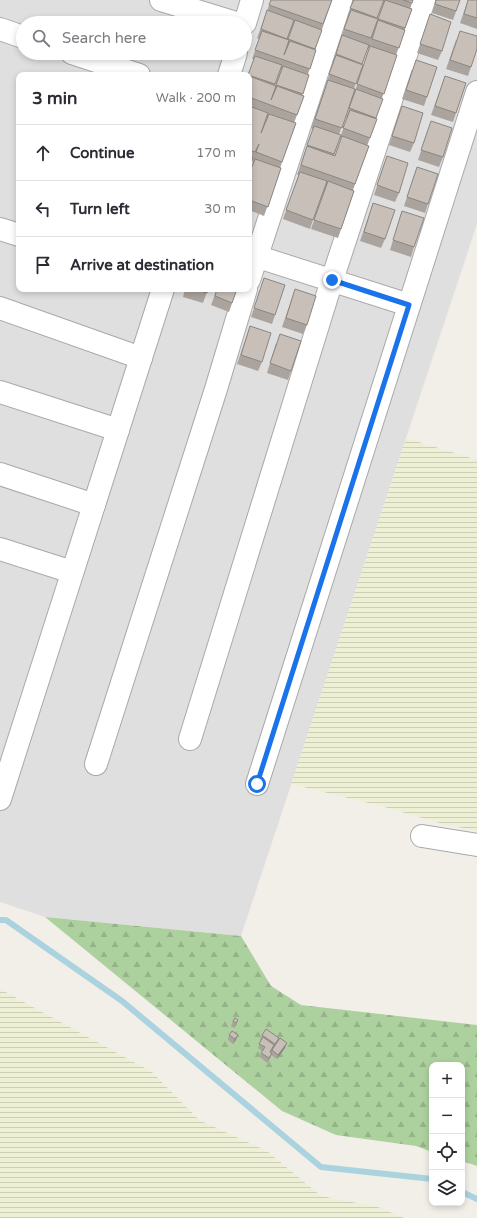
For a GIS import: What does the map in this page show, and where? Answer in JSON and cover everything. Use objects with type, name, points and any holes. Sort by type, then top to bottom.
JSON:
[{"type":"street","points":[[161,0],[213,16]]},
{"type":"street","points":[[247,16],[252,0]]},
{"type":"street","points":[[341,0],[253,255],[409,305]]},
{"type":"street","points":[[190,739],[332,280],[424,0]]},
{"type":"street","points":[[0,29],[16,35]]},
{"type":"street","points":[[93,60],[130,72]]},
{"type":"street","points":[[230,72],[234,60]]},
{"type":"street","points":[[257,784],[477,92]]},
{"type":"street","points":[[0,229],[16,234]]},
{"type":"street","points":[[0,799],[162,292]]},
{"type":"street","points":[[96,764],[216,389],[245,292]]},
{"type":"street","points":[[0,308],[141,358]]},
{"type":"street","points":[[0,392],[118,430]]},
{"type":"street","points":[[0,474],[94,505]]},
{"type":"street","points":[[0,549],[72,572]]},
{"type":"street","points":[[422,836],[477,845]]},
{"type":"shaded area","points":[[0,0],[477,0],[477,224],[241,936],[45,917],[0,902]]},
{"type":"green space","points":[[406,438],[477,460],[477,831],[443,824],[381,806],[291,784]]},
{"type":"green space","points":[[45,917],[241,936],[271,986],[301,1005],[477,1025],[477,1166],[465,1162],[465,1062],[429,1062],[429,1151],[416,1146],[336,1135],[282,1111]]},
{"type":"green space","points":[[0,989],[152,1072],[199,1120],[267,1151],[321,1196],[378,1207],[404,1218],[0,1218]]},
{"type":"building","points":[[271,0],[332,0],[323,24],[269,5]]},
{"type":"building","points":[[354,0],[384,0],[377,18],[350,8]]},
{"type":"building","points":[[385,0],[412,9],[405,28],[378,19]]},
{"type":"building","points":[[403,0],[413,0],[412,3]]},
{"type":"building","points":[[436,0],[460,0],[456,11],[435,4]]},
{"type":"building","points":[[468,0],[477,0],[477,18],[464,14]]},
{"type":"building","points":[[267,10],[294,20],[287,39],[261,29]]},
{"type":"building","points":[[351,10],[378,19],[371,38],[344,29]]},
{"type":"building","points":[[430,14],[451,22],[442,51],[420,44]]},
{"type":"building","points":[[295,20],[322,30],[315,49],[288,39]]},
{"type":"building","points":[[378,20],[405,30],[399,48],[372,39]]},
{"type":"building","points":[[262,31],[289,40],[284,55],[290,41],[316,50],[310,69],[255,50]]},
{"type":"building","points":[[460,31],[477,36],[477,49],[471,67],[450,60]]},
{"type":"building","points":[[342,35],[369,45],[362,64],[336,54]]},
{"type":"building","points":[[370,46],[397,55],[384,94],[357,84]]},
{"type":"building","points":[[336,55],[363,65],[356,84],[329,74]]},
{"type":"building","points":[[255,56],[282,65],[275,84],[252,76],[252,72],[249,72]]},
{"type":"building","points":[[416,60],[437,67],[427,97],[406,90]]},
{"type":"building","points":[[283,66],[309,75],[303,94],[276,85]]},
{"type":"building","points":[[445,76],[466,83],[456,113],[435,106]]},
{"type":"building","points":[[252,77],[276,86],[271,100],[277,86],[304,96],[297,115],[252,98]]},
{"type":"building","points":[[328,80],[355,89],[342,128],[315,119]]},
{"type":"building","points":[[356,89],[383,99],[376,118],[349,108]]},
{"type":"building","points":[[402,106],[423,113],[414,143],[392,136]]},
{"type":"building","points":[[252,107],[268,113],[261,133],[269,114],[296,123],[282,162],[256,152],[259,144],[255,152],[252,151]]},
{"type":"building","points":[[350,110],[377,119],[370,138],[343,128]]},
{"type":"building","points":[[431,121],[452,128],[443,157],[421,150]]},
{"type":"building","points":[[314,126],[341,135],[334,154],[307,145]]},
{"type":"building","points":[[342,136],[369,146],[355,184],[301,165],[307,146],[335,156]]},
{"type":"building","points":[[387,156],[408,163],[399,193],[377,185]]},
{"type":"building","points":[[255,159],[281,168],[268,207],[252,201],[252,166]]},
{"type":"building","points":[[417,167],[438,174],[428,204],[407,197]]},
{"type":"building","points":[[300,172],[327,181],[313,220],[286,210]]},
{"type":"building","points":[[328,181],[354,191],[341,229],[314,220]]},
{"type":"building","points":[[373,203],[395,210],[385,239],[364,232]]},
{"type":"building","points":[[402,211],[424,218],[414,247],[393,240]]},
{"type":"building","points":[[264,278],[285,285],[275,315],[254,308]]},
{"type":"building","points":[[295,289],[316,296],[307,325],[286,318]]},
{"type":"building","points":[[216,292],[236,292],[232,303],[215,296]]},
{"type":"building","points":[[250,326],[271,333],[262,362],[241,355]]},
{"type":"building","points":[[280,334],[301,341],[291,371],[270,363]]},
{"type":"building","points":[[235,1018],[238,1020],[236,1023],[233,1021]]},
{"type":"building","points":[[266,1029],[279,1038],[275,1044],[262,1035]]},
{"type":"building","points":[[232,1031],[238,1035],[235,1039],[229,1035]]},
{"type":"building","points":[[263,1037],[274,1045],[270,1052],[272,1053],[269,1058],[261,1053],[265,1047],[259,1044]]},
{"type":"building","points":[[280,1038],[287,1043],[278,1055],[272,1050]]},
{"type":"waterway","points":[[0,920],[6,920],[122,1001],[321,1167],[429,1179]]},
{"type":"waterway","points":[[465,1193],[477,1199]]},
{"type":"route","points":[[257,784],[409,305],[332,280]]}]
